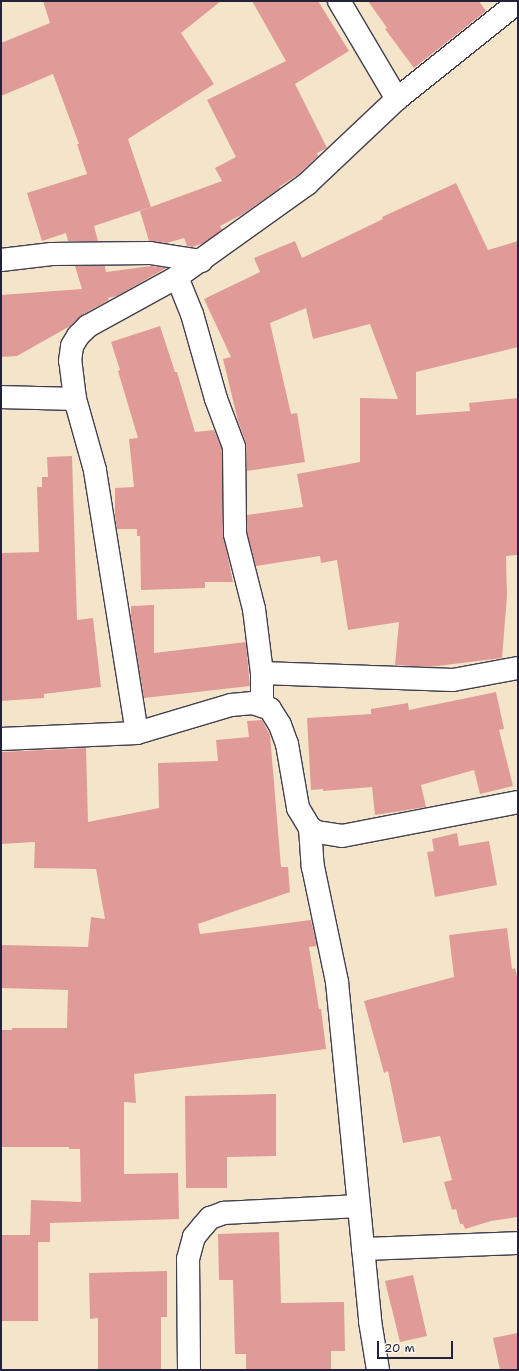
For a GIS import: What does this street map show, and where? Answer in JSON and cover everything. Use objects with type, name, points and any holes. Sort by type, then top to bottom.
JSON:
[{"type":"street","points":[[339,1],[397,99]]},
{"type":"street","points":[[136,733],[95,470],[75,400],[70,361],[72,346],[78,336],[88,326],[177,277],[307,184],[397,99],[518,2]]},
{"type":"street","points":[[1,260],[52,254],[150,253],[201,261]]},
{"type":"street","points":[[177,277],[192,314],[216,399],[234,447],[235,534],[254,609],[262,673],[262,705]]},
{"type":"street","points":[[1,398],[75,400]]},
{"type":"street","points":[[262,673],[453,680],[518,668]]},
{"type":"street","points":[[1,739],[136,733],[231,705],[253,703],[270,709],[280,725],[286,744],[298,808],[310,828],[316,832],[342,836],[517,807]]},
{"type":"street","points":[[310,828],[313,867],[337,982],[370,1321],[378,1370]]},
{"type":"street","points":[[189,1370],[188,1259],[194,1237],[207,1222],[224,1213],[358,1206]]},
{"type":"street","points":[[363,1249],[518,1243]]},
{"type":"building","points":[[43,1],[221,1],[181,33],[214,84],[128,139],[151,207],[94,226],[98,241],[68,241],[66,233],[42,241],[27,193],[87,174],[77,144],[79,144],[53,74],[1,96],[1,43],[50,23]]},
{"type":"building","points":[[252,1],[318,1],[349,51],[295,84],[327,148],[317,153],[318,156],[299,174],[279,187],[280,188],[243,214],[220,226],[222,230],[204,243],[192,247],[187,246],[184,238],[167,243],[149,241],[140,211],[222,181],[215,168],[236,157],[207,100],[286,61]]},
{"type":"building","points":[[368,1],[479,1],[486,11],[414,68],[385,29],[387,28]]},
{"type":"building","points":[[456,183],[488,250],[518,241],[518,347],[416,372],[416,415],[470,411],[469,403],[518,398],[518,555],[506,556],[507,596],[502,658],[429,667],[395,665],[399,622],[348,630],[337,560],[321,563],[320,556],[256,566],[247,532],[247,515],[303,507],[297,474],[360,462],[360,398],[398,399],[370,324],[313,339],[306,308],[270,323],[291,414],[297,413],[305,462],[247,471],[246,443],[238,421],[223,359],[231,357],[204,299],[260,272],[254,258],[295,241],[302,258],[383,219],[382,217]]},
{"type":"building","points":[[75,266],[105,266],[106,272],[151,266],[166,268],[117,296],[108,298],[109,300],[82,315],[70,326],[17,356],[1,357],[1,295],[82,289]]},
{"type":"building","points":[[160,326],[175,372],[177,372],[195,432],[214,430],[222,449],[223,534],[233,582],[205,582],[205,588],[141,590],[140,536],[137,536],[137,529],[117,529],[115,515],[115,488],[134,487],[129,439],[138,438],[111,342]]},
{"type":"building","points":[[72,456],[77,620],[93,618],[101,687],[44,694],[44,698],[1,701],[1,553],[39,552],[37,487],[42,487],[42,477],[48,477],[47,457]]},
{"type":"building","points":[[154,605],[154,653],[246,642],[250,686],[144,698],[131,617],[131,606]]},
{"type":"building","points":[[496,692],[504,729],[499,730],[513,786],[480,794],[474,770],[421,785],[426,807],[375,815],[372,787],[323,791],[323,789],[311,790],[307,718],[371,714],[371,709],[408,703],[409,710]]},
{"type":"building","points":[[262,720],[270,735],[281,867],[288,867],[290,892],[198,924],[200,934],[311,920],[317,946],[309,947],[319,1009],[321,1009],[326,1049],[134,1074],[136,1103],[124,1102],[124,1174],[178,1173],[179,1219],[50,1223],[50,1242],[38,1242],[38,1321],[1,1321],[1,1235],[30,1235],[31,1200],[81,1202],[80,1149],[69,1149],[69,1147],[1,1147],[1,1030],[12,1030],[12,1028],[67,1028],[68,990],[1,988],[1,945],[88,947],[91,917],[105,919],[96,869],[34,868],[35,842],[1,844],[1,752],[86,748],[88,822],[159,808],[158,763],[218,761],[216,740],[249,737],[247,721]]},
{"type":"building","points":[[457,833],[459,846],[489,841],[497,885],[435,897],[427,852],[434,851],[432,839]]},
{"type":"building","points":[[507,928],[512,969],[515,968],[518,980],[518,1217],[491,1221],[465,1229],[463,1224],[460,1224],[456,1209],[452,1210],[444,1182],[452,1180],[440,1136],[403,1143],[388,1071],[384,1073],[364,1001],[454,977],[449,935]]},
{"type":"building","points":[[276,1094],[276,1156],[227,1157],[227,1188],[186,1188],[185,1096]]},
{"type":"building","points":[[279,1232],[281,1303],[344,1302],[345,1351],[331,1351],[331,1370],[246,1370],[246,1354],[235,1354],[233,1280],[219,1280],[218,1234]]},
{"type":"building","points":[[167,1271],[167,1317],[161,1317],[161,1370],[98,1370],[98,1318],[90,1319],[89,1273]]},
{"type":"building","points":[[413,1275],[427,1336],[400,1342],[385,1281]]},
{"type":"building","points":[[518,1333],[518,1370],[500,1370],[493,1338]]}]
